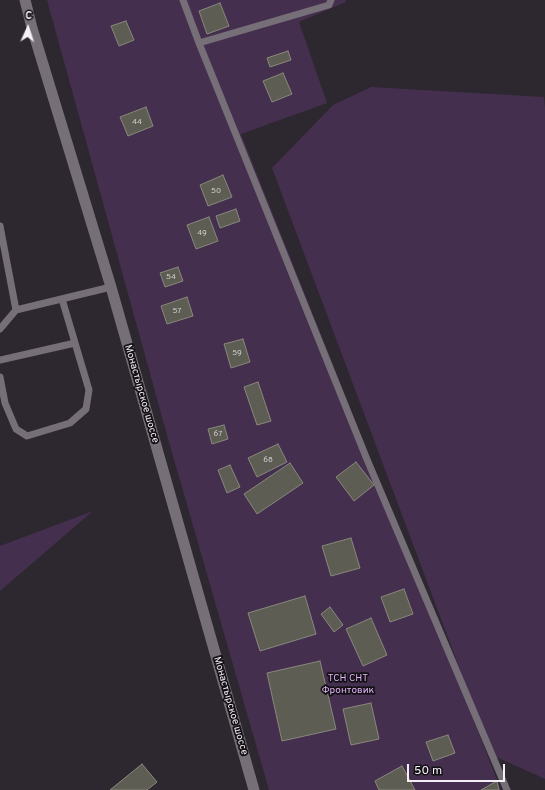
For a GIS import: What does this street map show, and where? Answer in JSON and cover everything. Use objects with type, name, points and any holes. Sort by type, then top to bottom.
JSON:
[{"type":"main road","name":"Монастырское шоссе","points":[[25,0],[32,28],[111,287],[254,790]]},
{"type":"lane","points":[[183,0],[366,457],[507,790]]},
{"type":"lane","points":[[199,43],[329,5],[331,0]]},
{"type":"lane","points":[[0,226],[16,310]]},
{"type":"lane","points":[[0,329],[16,310],[111,287]]},
{"type":"lane","points":[[0,377],[2,404],[16,428],[27,436],[70,423],[86,409],[89,390],[62,299]]},
{"type":"lane","points":[[0,360],[75,343]]},
{"type":"green space","name":"ТСН СНТ Фронтовик","points":[[47,0],[345,0],[346,2],[299,22],[327,103],[241,134],[501,790],[269,790],[167,435]]},
{"type":"green space","points":[[371,87],[544,97],[545,779],[492,755],[272,168],[333,105]]},
{"type":"green space","points":[[93,511],[0,591],[0,546]]},
{"type":"building","points":[[220,3],[229,26],[207,34],[199,11]]},
{"type":"building","points":[[126,21],[134,40],[119,46],[111,26]]},
{"type":"building","points":[[288,51],[291,60],[270,67],[267,58]]},
{"type":"building","points":[[283,73],[292,94],[272,102],[263,81]]},
{"type":"building","points":[[146,107],[153,126],[128,136],[120,117]]},
{"type":"building","points":[[223,175],[232,197],[208,206],[200,185]]},
{"type":"building","points":[[236,209],[240,221],[220,228],[216,216]]},
{"type":"building","points":[[209,217],[218,241],[196,249],[187,225]]},
{"type":"building","points":[[178,267],[183,281],[165,287],[160,273]]},
{"type":"building","points":[[187,297],[193,316],[167,324],[161,306]]},
{"type":"building","points":[[243,339],[250,362],[231,368],[224,344]]},
{"type":"building","points":[[258,382],[271,421],[257,425],[244,387]]},
{"type":"building","points":[[224,425],[228,439],[212,444],[208,429]]},
{"type":"building","points":[[278,444],[287,462],[257,477],[248,458]]},
{"type":"building","points":[[356,462],[374,485],[354,501],[336,477]]},
{"type":"building","points":[[290,463],[303,483],[257,514],[244,494]]},
{"type":"building","points":[[230,465],[240,487],[227,493],[218,470]]},
{"type":"building","points":[[351,538],[360,568],[331,576],[322,546]]},
{"type":"building","points":[[404,589],[413,614],[390,622],[381,597]]},
{"type":"building","points":[[305,596],[316,634],[260,651],[248,613]]},
{"type":"building","points":[[330,607],[343,625],[334,632],[321,614]]},
{"type":"building","points":[[371,618],[387,655],[363,666],[346,629]]},
{"type":"building","points":[[320,661],[336,729],[282,741],[267,673]]},
{"type":"building","points":[[371,703],[379,739],[351,745],[343,709]]},
{"type":"building","points":[[448,735],[455,753],[433,761],[426,742]]},
{"type":"building","points":[[142,764],[157,782],[147,790],[110,790]]},
{"type":"building","points":[[402,766],[415,790],[379,790],[375,781]]},
{"type":"building","points":[[497,781],[499,790],[481,790]]}]
